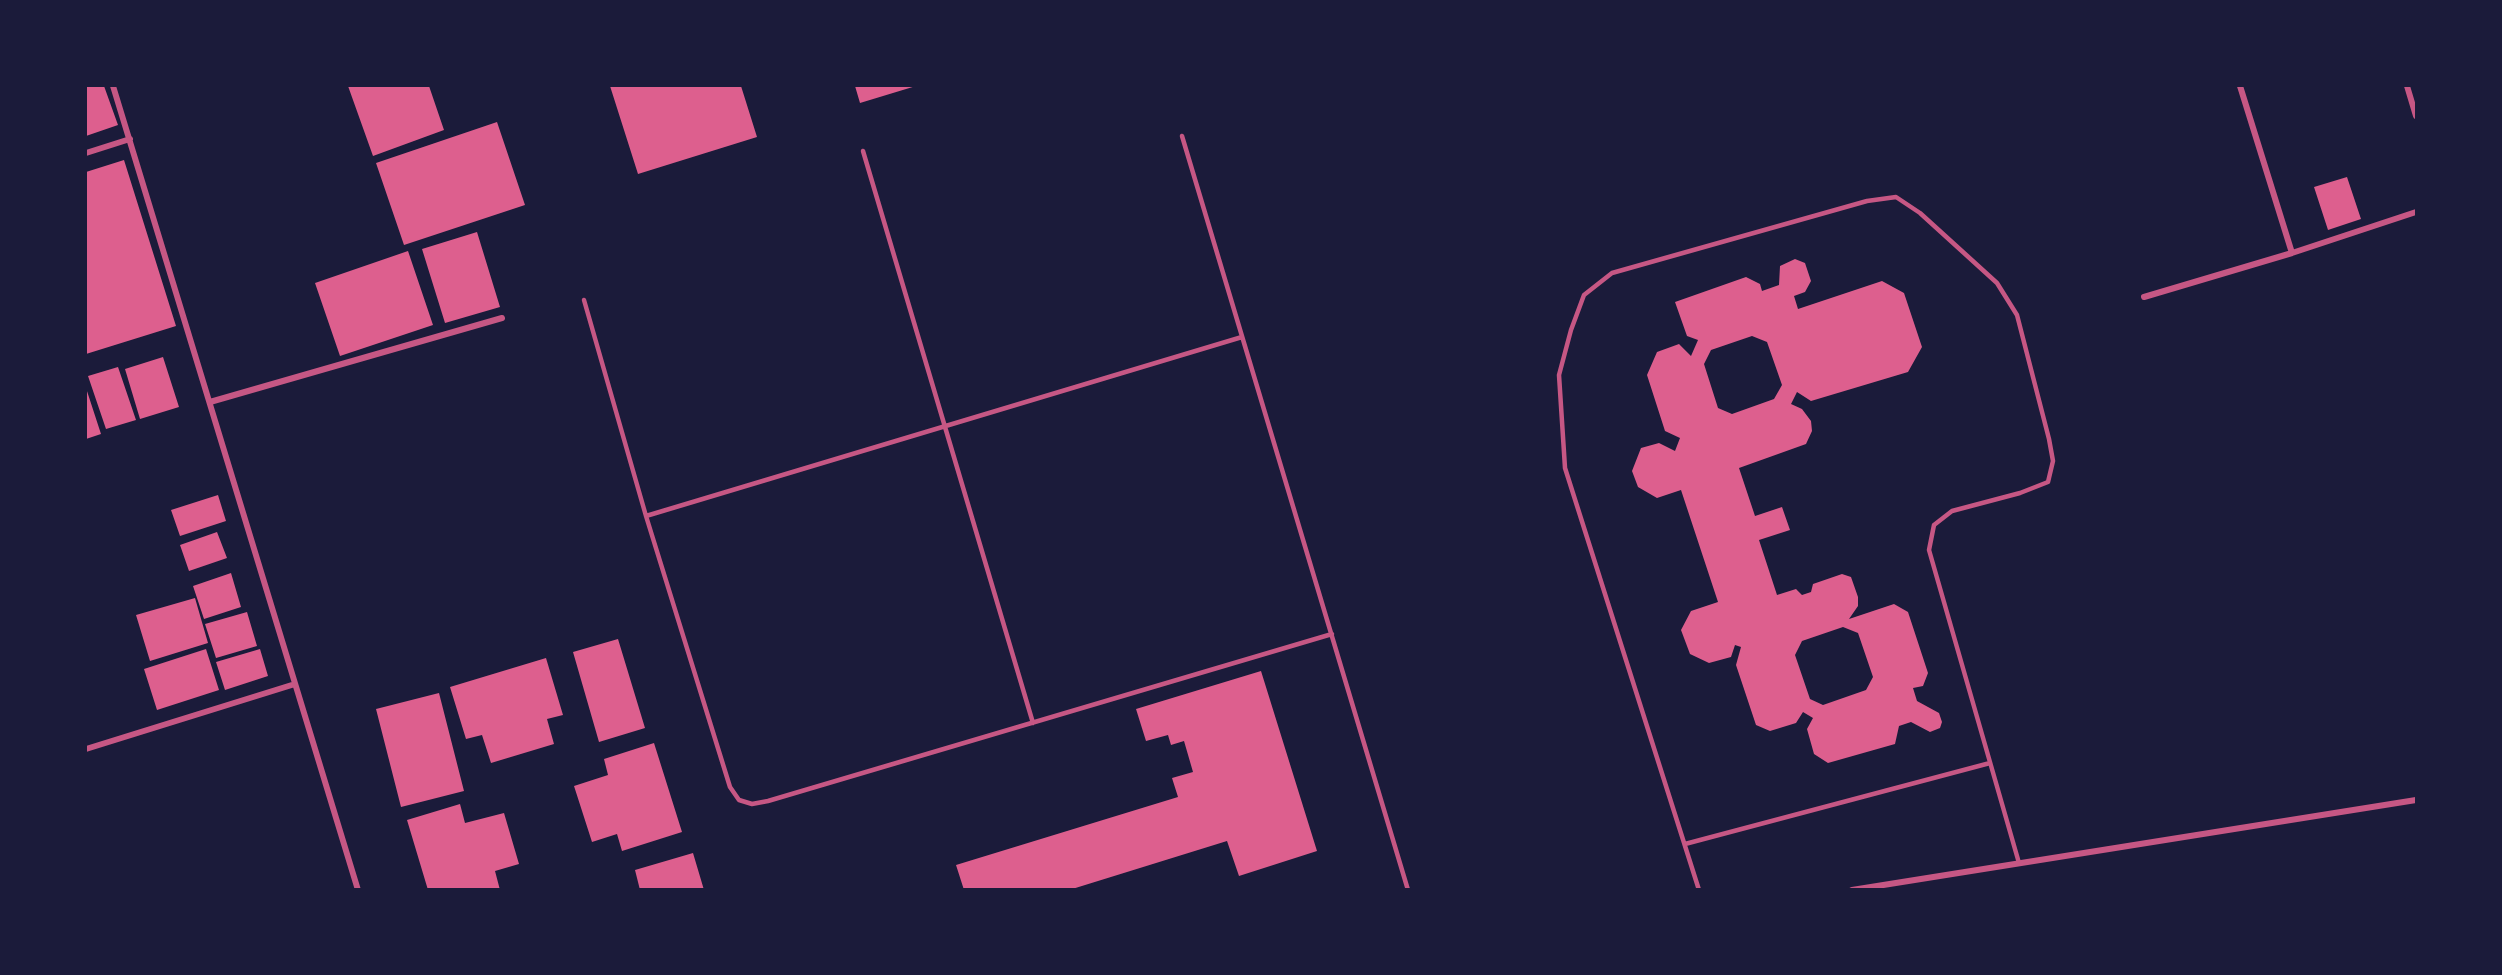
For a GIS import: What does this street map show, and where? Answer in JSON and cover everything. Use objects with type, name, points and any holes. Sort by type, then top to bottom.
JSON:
[{"type":"street","points":[[113,86],[358,890]]},
{"type":"street","points":[[2240,86],[2292,253]]},
{"type":"street","points":[[2407,86],[2416,116]]},
{"type":"street","points":[[86,153],[130,139]]},
{"type":"street","points":[[2144,297],[2292,253],[2416,212]]},
{"type":"street","points":[[210,402],[502,318]]},
{"type":"street","points":[[86,749],[295,684]]},
{"type":"street","points":[[1852,890],[2416,800]]},
{"type":"lane","points":[[1182,136],[1408,890]]},
{"type":"lane","points":[[863,151],[1033,723]]},
{"type":"lane","points":[[1699,890],[1564,468],[1559,375],[1571,330],[1584,295],[1612,273],[1867,201],[1896,197],[1920,213],[1997,283],[2017,315],[2049,439],[2053,461],[2048,483],[2020,494],[1952,511],[1934,525],[1929,550],[2019,863]]},
{"type":"lane","points":[[584,300],[646,516],[730,787],[739,800],[752,804],[768,801],[1332,634]]},
{"type":"lane","points":[[646,516],[1242,337]]},
{"type":"lane","points":[[1684,844],[1990,763]]},
{"type":"building","points":[[86,86],[104,86],[118,125],[86,136]]},
{"type":"building","points":[[348,86],[429,86],[444,130],[373,156]]},
{"type":"building","points":[[610,86],[741,86],[757,137],[638,174]]},
{"type":"building","points":[[855,86],[916,86],[860,103]]},
{"type":"building","points":[[497,122],[525,205],[404,245],[376,163]]},
{"type":"building","points":[[124,160],[176,326],[86,354],[86,172]]},
{"type":"building","points":[[2347,177],[2361,219],[2328,230],[2314,187]]},
{"type":"building","points":[[477,232],[500,307],[445,323],[422,249]]},
{"type":"building","points":[[408,251],[433,325],[340,356],[315,283]]},
{"type":"building","points":[[1795,259],[1805,263],[1811,281],[1805,292],[1794,296],[1798,309],[1882,281],[1904,293],[1922,347],[1908,372],[1811,401],[1797,392],[1791,404],[1802,409],[1811,421],[1812,431],[1806,444],[1739,468],[1755,516],[1782,507],[1790,530],[1759,540],[1777,595],[1796,589],[1802,595],[1811,592],[1813,584],[1842,574],[1851,577],[1858,597],[1858,606],[1849,619],[1894,604],[1908,612],[1928,673],[1923,686],[1913,688],[1917,701],[1939,713],[1942,722],[1940,728],[1930,732],[1911,722],[1899,726],[1895,744],[1828,763],[1814,754],[1807,729],[1813,718],[1803,712],[1796,723],[1770,731],[1756,725],[1736,665],[1741,647],[1735,645],[1731,657],[1709,663],[1690,654],[1681,630],[1691,611],[1718,602],[1681,490],[1657,498],[1638,487],[1632,471],[1641,448],[1659,443],[1675,451],[1680,438],[1665,431],[1647,375],[1657,352],[1679,344],[1691,356],[1698,340],[1687,336],[1675,302],[1746,277],[1760,284],[1762,291],[1779,285],[1780,266]],"holes":[[[1752,336],[1767,342],[1782,385],[1774,399],[1732,414],[1718,408],[1704,364],[1711,350]],[[1843,627],[1858,633],[1873,677],[1866,690],[1823,705],[1810,699],[1795,655],[1802,641]]]},
{"type":"building","points":[[163,357],[179,407],[140,419],[125,369]]},
{"type":"building","points":[[118,367],[136,420],[106,429],[88,376]]},
{"type":"building","points":[[86,388],[101,434],[86,439]]},
{"type":"building","points":[[218,495],[226,521],[180,536],[171,510]]},
{"type":"building","points":[[217,532],[227,558],[189,571],[180,545]]},
{"type":"building","points":[[231,573],[241,607],[204,619],[193,586]]},
{"type":"building","points":[[195,598],[208,643],[150,661],[136,615]]},
{"type":"building","points":[[247,612],[257,646],[216,658],[205,624]]},
{"type":"building","points":[[618,639],[645,728],[599,742],[573,652]]},
{"type":"building","points":[[206,649],[219,690],[157,710],[144,669]]},
{"type":"building","points":[[260,649],[268,676],[225,690],[216,662]]},
{"type":"building","points":[[546,658],[563,715],[547,719],[554,744],[491,763],[482,735],[466,739],[450,687]]},
{"type":"building","points":[[1261,671],[1317,851],[1239,876],[1227,841],[1069,890],[964,890],[956,865],[1178,797],[1172,778],[1193,772],[1184,741],[1171,745],[1168,735],[1146,741],[1136,709]]},
{"type":"building","points":[[439,693],[464,791],[401,807],[376,709]]},
{"type":"building","points":[[654,743],[682,832],[622,851],[617,834],[592,842],[574,786],[608,775],[604,759]]},
{"type":"building","points":[[460,804],[465,823],[504,813],[519,864],[495,871],[500,890],[428,890],[407,820]]},
{"type":"building","points":[[693,853],[704,890],[640,890],[635,870]]}]
